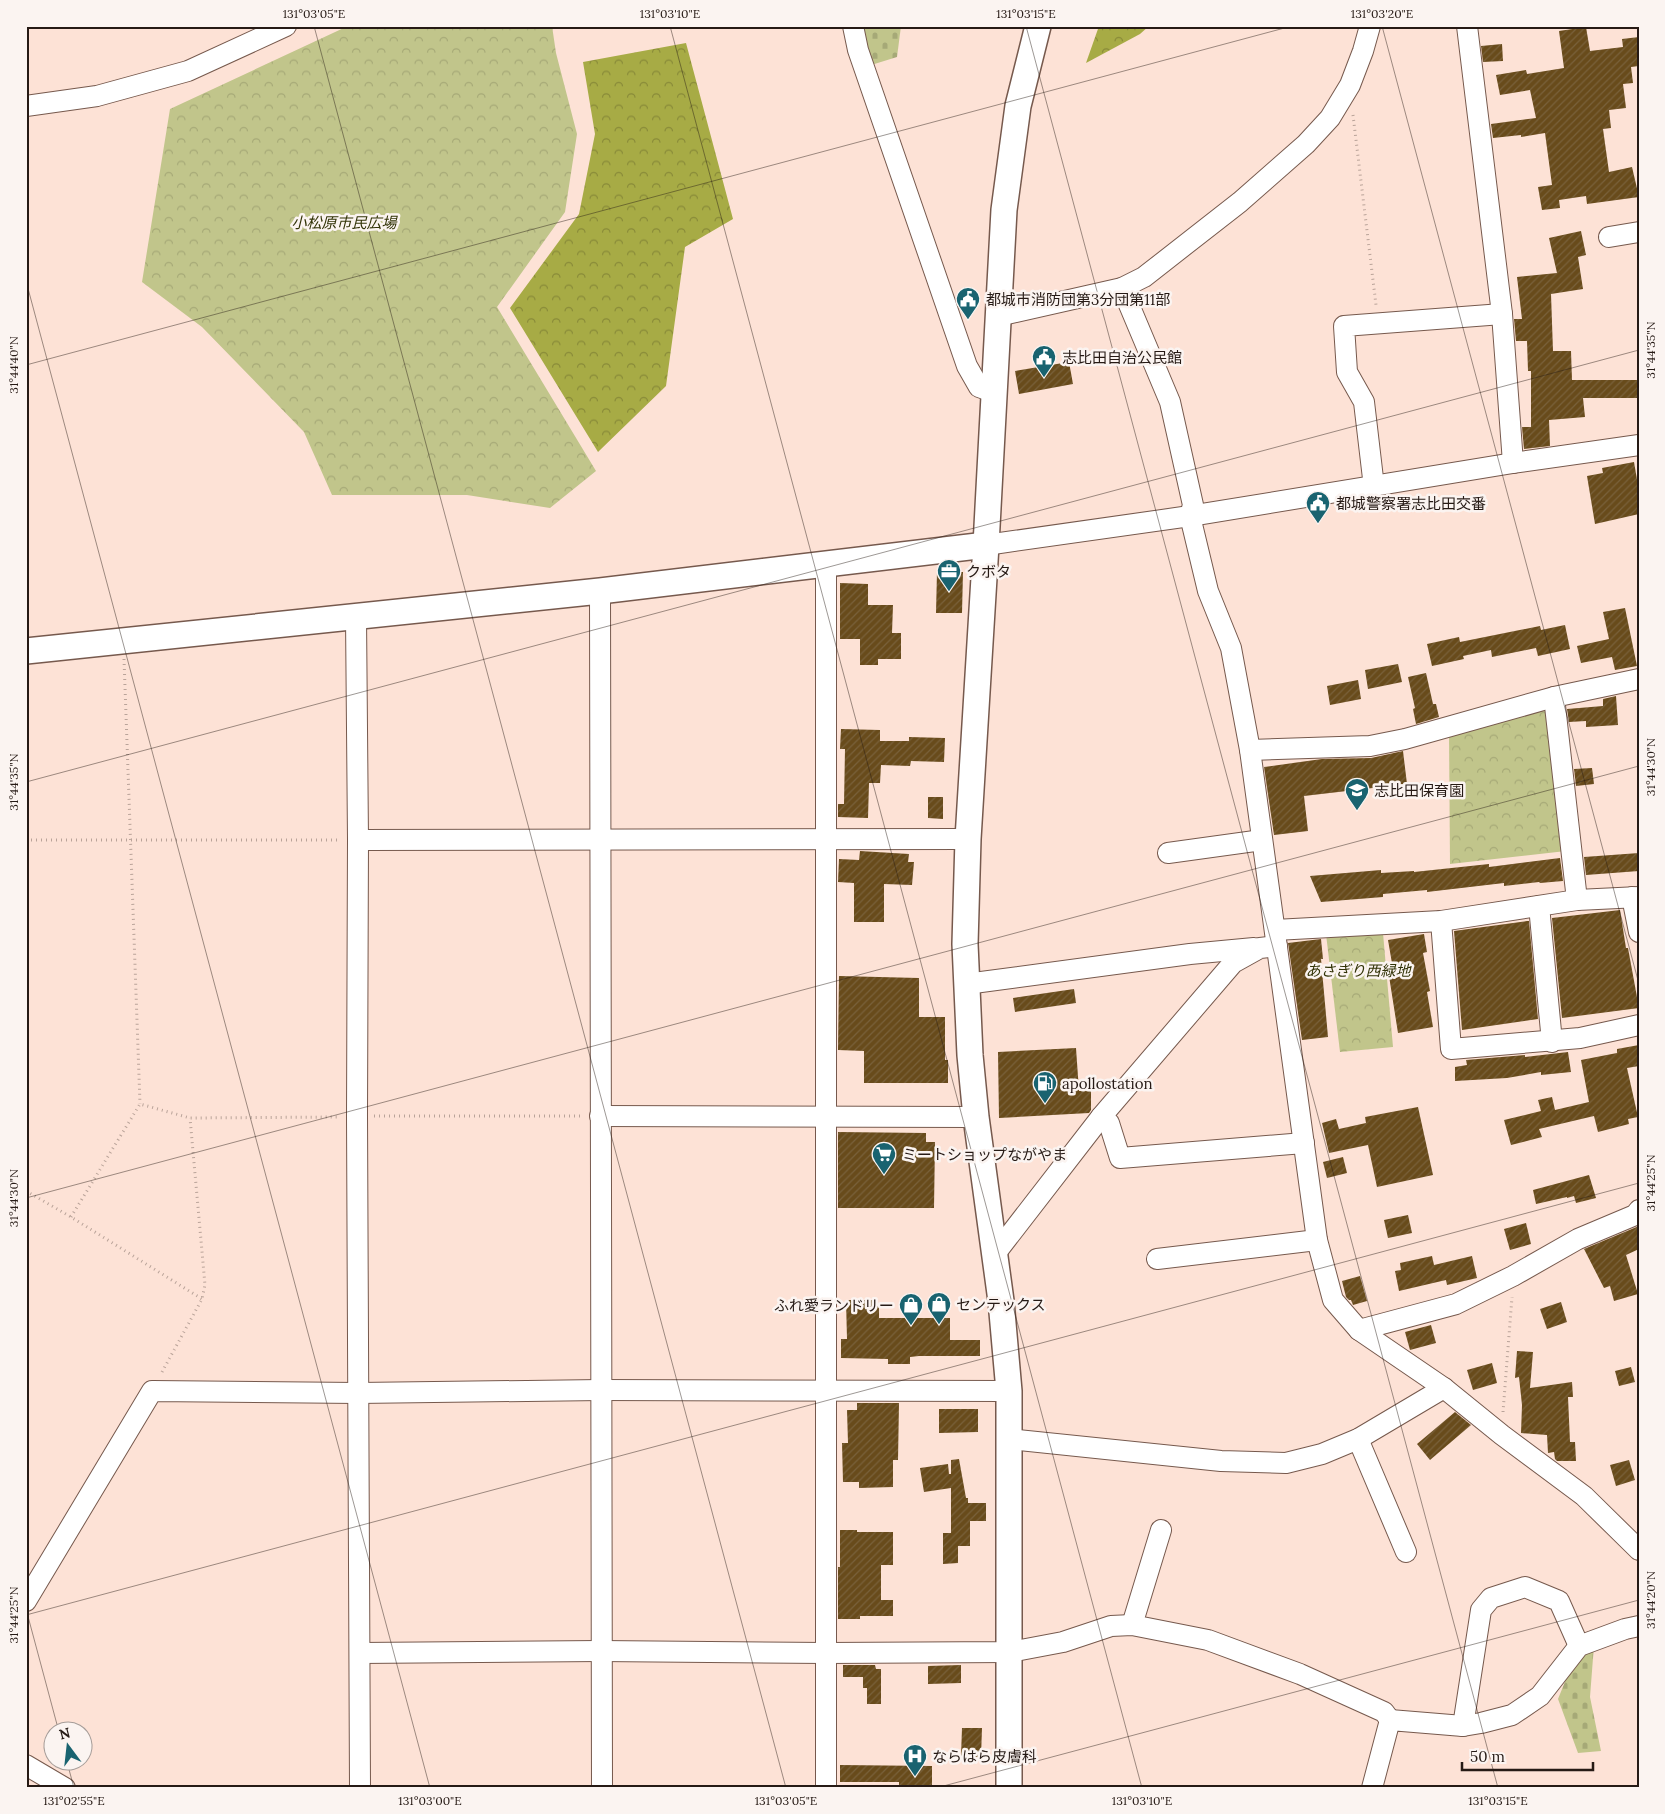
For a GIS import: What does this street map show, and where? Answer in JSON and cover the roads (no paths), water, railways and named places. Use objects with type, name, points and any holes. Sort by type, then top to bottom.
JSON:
[{"type":"street","points":[[26,106],[97,96],[188,71],[286,26]]},
{"type":"street","points":[[853,26],[858,50],[968,366],[979,387],[993,392]]},
{"type":"street","points":[[1009,1788],[1009,1391],[1001,1301],[976,1117],[970,1055],[965,944],[968,840],[1004,210],[1017,115],[1038,26]]},
{"type":"street","points":[[998,316],[1122,288],[1144,277],[1240,202],[1306,144],[1330,118],[1350,85],[1370,26]]},
{"type":"street","points":[[1467,26],[1502,314],[1513,464]]},
{"type":"street","points":[[1609,237],[1639,232]]},
{"type":"street","points":[[1122,288],[1170,402],[1193,505],[1190,516],[1208,591],[1231,648],[1250,750],[1262,840],[1271,941],[1304,1144],[1317,1240],[1333,1300],[1359,1330],[1444,1388],[1502,1435],[1584,1496],[1639,1550]]},
{"type":"street","points":[[1374,487],[1364,402],[1347,372],[1344,326],[1502,314]]},
{"type":"street","points":[[26,651],[600,591],[986,545],[1190,516],[1639,445]]},
{"type":"street","points":[[826,564],[826,1788]]},
{"type":"street","points":[[600,591],[602,841],[600,1651],[602,1788]]},
{"type":"street","points":[[356,617],[358,840],[356,1116],[360,1788]]},
{"type":"street","points":[[1250,750],[1370,746],[1405,739],[1554,697],[1639,679]]},
{"type":"street","points":[[1554,697],[1578,900]]},
{"type":"street","points":[[358,840],[968,840]]},
{"type":"street","points":[[1168,853],[1262,840]]},
{"type":"street","points":[[966,984],[1190,954],[1271,941],[1441,921],[1578,900],[1636,897],[1639,932]]},
{"type":"street","points":[[1539,906],[1552,1042]]},
{"type":"street","points":[[1441,921],[1451,1049],[1552,1042],[1639,1025]]},
{"type":"street","points":[[995,1254],[1101,1117],[1233,963],[1271,941]]},
{"type":"street","points":[[600,1116],[976,1117]]},
{"type":"street","points":[[1101,1117],[1109,1123],[1120,1158],[1304,1144]]},
{"type":"street","points":[[1359,1330],[1456,1304],[1513,1276],[1578,1239],[1635,1214],[1639,1210]]},
{"type":"street","points":[[1158,1259],[1317,1240]]},
{"type":"street","points":[[1009,1439],[1221,1461],[1286,1463],[1322,1454],[1358,1439],[1444,1388]]},
{"type":"street","points":[[26,1601],[152,1391],[1009,1391]]},
{"type":"street","points":[[1358,1439],[1406,1552]]},
{"type":"street","points":[[1132,1625],[1161,1530]]},
{"type":"street","points":[[1463,1726],[1481,1610],[1491,1598],[1525,1587],[1559,1602],[1579,1646]]},
{"type":"street","points":[[360,1653],[600,1651],[1010,1652],[1063,1642],[1111,1626],[1132,1625],[1217,1643],[1308,1678],[1384,1712],[1390,1720],[1463,1726],[1512,1715],[1540,1696],[1579,1646],[1625,1629],[1639,1626]]},
{"type":"street","points":[[1372,1788],[1390,1720]]},
{"type":"street","points":[[26,1766],[65,1788]]},
{"type":"place","name":"都城市消防団第3分団第11部","points":[[968,320]]},
{"type":"place","name":"志比田自治公民館","points":[[1044,378]]},
{"type":"place","name":"都城警察署志比田交番","points":[[1318,524]]},
{"type":"place","name":"クボタ","points":[[949,592]]},
{"type":"place","name":"志比田保育園","points":[[1357,811]]},
{"type":"place","name":"apollostation","points":[[1045,1104]]},
{"type":"place","name":"ミートショップながやま","points":[[884,1175]]},
{"type":"place","name":"センテックス","points":[[939,1325]]},
{"type":"place","name":"ふれ愛ランドリー","points":[[911,1326]]},
{"type":"place","name":"ならはら皮膚科","points":[[915,1777]]},
{"type":"park label","name":"小松原市民広場","points":[[344,222]]},
{"type":"park label","name":"あさぎり西緑地","points":[[1358,970]]}]
